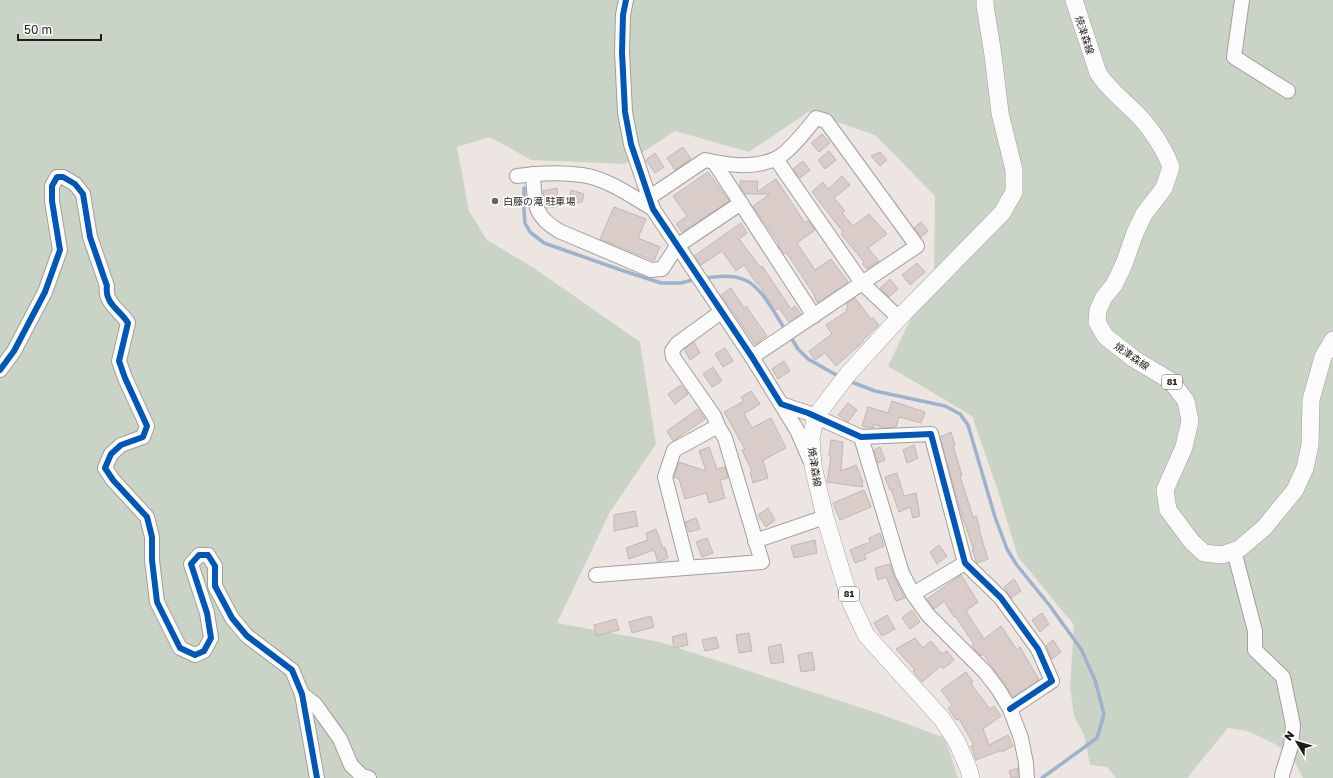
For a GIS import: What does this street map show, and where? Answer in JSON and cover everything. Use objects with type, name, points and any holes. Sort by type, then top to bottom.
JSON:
[{"type":"main road","name":"焼津森線","points":[[971,778],[957,742],[942,719],[866,635],[851,603],[825,517],[813,466],[811,438],[816,416],[844,380],[900,318],[1002,213],[1014,192],[1014,170],[1000,114],[985,0]]},
{"type":"main road","name":"焼津森線","points":[[1074,0],[1098,73],[1105,83],[1138,115],[1165,150],[1171,166],[1164,188],[1144,214],[1114,285],[1104,297],[1098,310],[1097,322],[1105,336],[1134,359],[1171,381],[1186,400],[1190,421],[1184,447],[1165,490],[1168,510],[1192,542],[1204,553],[1222,555],[1239,549],[1264,528],[1296,490],[1305,468],[1310,445],[1311,400],[1323,358],[1333,340]]},
{"type":"street","points":[[626,0],[623,15],[622,52],[625,112],[631,144],[651,203],[677,246],[782,404],[797,430],[813,466]]},
{"type":"street","points":[[1242,0],[1234,57],[1288,91]]},
{"type":"street","points":[[651,203],[705,160],[750,166],[776,159],[796,141],[816,118],[826,121],[917,246],[752,357]]},
{"type":"street","points":[[776,159],[862,284],[900,318]]},
{"type":"street","points":[[714,162],[814,316]]},
{"type":"street","points":[[517,176],[533,174],[582,175],[606,183],[651,203]]},
{"type":"street","points":[[533,174],[536,208],[547,222],[559,231],[651,270],[662,268],[677,246],[741,202]]},
{"type":"street","points":[[0,370],[14,351],[45,292],[60,250],[52,201],[52,186],[57,177],[64,178],[75,184],[83,194],[90,237],[106,286],[106,293],[109,302],[124,316],[128,323],[120,361],[125,378],[147,426],[142,437],[121,446],[111,454],[105,468],[113,480],[147,517],[152,537],[152,560],[157,602],[180,648],[195,655],[204,651],[211,638],[207,613],[191,564],[199,555],[208,556],[215,566],[215,586],[232,618],[247,636],[292,670],[302,694],[317,778]]},
{"type":"street","points":[[596,575],[762,562],[725,438],[714,416],[673,357],[672,351],[677,344],[721,312]]},
{"type":"street","points":[[782,404],[816,416],[861,438],[931,434],[965,563],[1001,598],[1038,649],[1052,680],[1010,708]]},
{"type":"street","points":[[688,567],[665,477],[674,450],[718,426]]},
{"type":"street","points":[[861,438],[902,573],[913,594],[928,615],[985,672],[1010,708],[1021,738],[1026,763],[1026,778]]},
{"type":"street","points":[[755,541],[825,517]]},
{"type":"street","points":[[1234,551],[1255,631],[1255,650],[1282,677],[1284,684],[1292,726],[1291,746],[1282,778]]},
{"type":"street","points":[[913,594],[965,563]]},
{"type":"street","points":[[302,694],[315,704],[340,739],[351,765],[361,775],[369,778]]},
{"type":"green space","points":[[0,0],[1333,0],[1333,778],[1303,778],[1293,758],[1275,744],[1248,731],[1228,728],[1188,778],[1116,778],[1107,767],[1090,765],[1084,735],[1074,716],[1070,688],[1074,625],[1018,557],[997,488],[972,416],[888,366],[934,270],[935,196],[875,135],[808,112],[749,152],[675,131],[625,164],[531,160],[490,137],[457,147],[469,211],[487,240],[534,268],[640,342],[656,444],[610,512],[557,623],[660,642],[880,714],[945,738],[958,778],[0,778]]},
{"type":"building","points":[[822,134],[830,143],[819,152],[811,143]]},
{"type":"building","points":[[683,147],[691,159],[675,170],[667,158]]},
{"type":"building","points":[[829,151],[836,160],[825,169],[818,160]]},
{"type":"building","points":[[880,152],[887,160],[880,166],[871,156]]},
{"type":"building","points":[[655,153],[664,167],[655,173],[646,160]]},
{"type":"building","points":[[803,161],[810,170],[800,178],[793,169]]},
{"type":"building","points":[[708,172],[729,201],[682,232],[676,224],[687,216],[673,196]]},
{"type":"building","points":[[842,176],[850,185],[834,198],[845,211],[842,213],[853,226],[869,214],[887,234],[868,248],[879,261],[867,269],[862,264],[864,262],[841,234],[843,232],[812,192],[823,182],[828,189]]},
{"type":"building","points":[[776,179],[805,223],[808,220],[815,230],[797,243],[815,270],[831,259],[848,282],[818,303],[786,252],[784,254],[778,245],[779,244],[753,206],[770,194],[745,194],[740,187],[740,181],[758,181],[757,192]]},
{"type":"building","points":[[557,188],[559,206],[546,208],[543,191]]},
{"type":"building","points":[[571,190],[584,194],[582,202],[568,204]]},
{"type":"building","points":[[614,207],[646,219],[638,238],[660,247],[654,261],[600,239]]},
{"type":"building","points":[[921,222],[928,231],[921,237],[914,228]]},
{"type":"building","points":[[741,223],[747,233],[739,239],[761,268],[762,266],[791,309],[795,306],[801,314],[789,322],[779,308],[775,310],[758,283],[757,284],[744,265],[736,271],[722,251],[701,265],[694,256]]},
{"type":"building","points":[[917,263],[925,272],[910,285],[902,275]]},
{"type":"building","points":[[890,279],[898,289],[889,297],[880,288]]},
{"type":"building","points":[[731,288],[744,308],[746,306],[767,336],[755,344],[721,295]]},
{"type":"building","points":[[855,298],[871,319],[873,318],[879,325],[863,340],[863,342],[836,366],[825,353],[815,360],[809,351],[832,334],[826,325],[847,311],[846,309],[848,307],[846,304]]},
{"type":"building","points":[[694,342],[700,353],[690,360],[684,349]]},
{"type":"building","points":[[725,348],[733,361],[723,367],[715,354]]},
{"type":"building","points":[[784,361],[790,371],[778,379],[772,369]]},
{"type":"building","points":[[713,367],[722,381],[712,387],[703,374]]},
{"type":"building","points":[[681,385],[688,394],[675,404],[668,394]]},
{"type":"building","points":[[751,391],[760,404],[744,414],[752,428],[771,418],[786,448],[763,460],[768,478],[753,483],[750,472],[752,471],[742,450],[745,449],[724,412],[744,401],[741,397]]},
{"type":"building","points":[[892,401],[925,412],[921,423],[899,417],[896,427],[884,428],[873,424],[874,428],[862,426],[868,407],[888,413]]},
{"type":"building","points":[[848,403],[857,410],[848,422],[838,415]]},
{"type":"building","points":[[698,409],[705,419],[673,441],[667,431]]},
{"type":"building","points":[[951,432],[955,445],[953,446],[962,475],[960,476],[973,517],[976,516],[988,559],[977,563],[959,507],[940,437]]},
{"type":"building","points":[[831,440],[843,442],[841,471],[856,465],[863,482],[863,487],[827,482],[831,456],[829,456]]},
{"type":"building","points":[[914,445],[918,458],[907,463],[903,450]]},
{"type":"building","points":[[709,447],[717,469],[725,467],[728,478],[720,480],[725,498],[709,503],[706,493],[685,499],[679,479],[674,477],[679,462],[706,471],[699,451]]},
{"type":"building","points":[[880,447],[885,460],[878,463],[874,450]]},
{"type":"building","points":[[897,473],[904,496],[916,493],[920,516],[913,518],[910,507],[899,512],[885,477]]},
{"type":"building","points":[[864,490],[871,507],[840,520],[833,503]]},
{"type":"building","points":[[768,508],[775,520],[766,527],[758,515]]},
{"type":"building","points":[[635,511],[638,526],[614,531],[614,515]]},
{"type":"building","points":[[696,518],[700,529],[689,532],[685,522]]},
{"type":"building","points":[[656,529],[663,548],[665,547],[668,558],[658,562],[654,550],[629,559],[626,548],[648,540],[646,533]]},
{"type":"building","points":[[880,533],[884,546],[864,555],[866,559],[855,563],[850,550],[870,542],[869,538]]},
{"type":"building","points":[[707,538],[713,553],[702,557],[696,542]]},
{"type":"building","points":[[815,540],[817,553],[794,558],[791,546]]},
{"type":"building","points":[[939,545],[947,556],[937,564],[930,552]]},
{"type":"building","points":[[890,564],[894,577],[905,598],[896,601],[886,577],[878,580],[875,568]]},
{"type":"building","points":[[961,575],[978,602],[966,611],[984,639],[1001,626],[1017,650],[1020,647],[1039,680],[1013,697],[983,654],[981,656],[975,650],[972,645],[974,644],[944,601],[934,609],[927,599]]},
{"type":"building","points":[[1014,579],[1021,591],[1011,598],[1004,587]]},
{"type":"building","points":[[912,610],[920,622],[910,629],[902,618]]},
{"type":"building","points":[[1042,613],[1049,624],[1040,632],[1032,620]]},
{"type":"building","points":[[887,615],[895,629],[882,636],[874,623]]},
{"type":"building","points":[[651,616],[654,627],[632,633],[629,622]]},
{"type":"building","points":[[616,619],[619,630],[596,636],[594,625]]},
{"type":"building","points":[[686,633],[688,645],[674,648],[672,637]]},
{"type":"building","points":[[749,633],[752,651],[739,653],[736,635]]},
{"type":"building","points":[[716,637],[719,648],[705,651],[702,640]]},
{"type":"building","points":[[915,638],[923,648],[931,641],[942,654],[947,651],[954,660],[943,669],[941,666],[922,682],[913,671],[915,670],[896,649]]},
{"type":"building","points":[[1053,640],[1061,652],[1052,659],[1046,646]]},
{"type":"building","points":[[781,644],[784,662],[771,664],[768,647]]},
{"type":"building","points":[[812,652],[815,670],[801,672],[798,655]]},
{"type":"building","points":[[966,672],[973,682],[971,684],[990,709],[994,706],[1001,716],[983,729],[989,745],[1008,735],[1013,746],[1002,752],[1002,750],[976,760],[971,746],[974,745],[959,719],[956,720],[948,708],[952,705],[941,690]]},
{"type":"building","points":[[1018,768],[1018,778],[1011,778],[1009,771]]},
{"type":"waterway","points":[[524,188],[525,223],[530,232],[544,243],[661,283],[681,283],[696,279]]},
{"type":"waterway","points":[[704,278],[725,276],[745,280],[763,295],[786,331]]},
{"type":"waterway","points":[[790,336],[798,349],[808,359],[840,377]]},
{"type":"waterway","points":[[849,381],[875,391],[945,406],[960,414],[968,425],[995,517],[1007,549],[1016,564],[1050,606],[1081,649],[1095,680],[1104,714],[1097,738],[1042,778]]},
{"type":"cycle path","points":[[626,0],[623,15],[622,52],[625,112],[631,144],[653,209],[752,357],[781,404],[808,413],[861,437],[931,434],[965,563],[1001,598],[1038,649],[1052,681],[1010,709]]},
{"type":"cycle path","points":[[0,370],[14,351],[45,292],[60,250],[52,201],[52,186],[57,177],[63,177],[75,184],[83,194],[90,237],[107,286],[108,297],[113,306],[128,323],[119,361],[125,378],[147,426],[143,437],[121,445],[111,454],[105,468],[113,480],[147,517],[152,537],[152,560],[157,602],[180,648],[195,655],[204,651],[211,638],[207,613],[191,564],[199,555],[208,555],[215,566],[215,586],[232,618],[247,636],[292,670],[302,694],[317,778]]},
{"type":"place","name":"白藤の滝 駐車場","points":[[495,201]]}]
